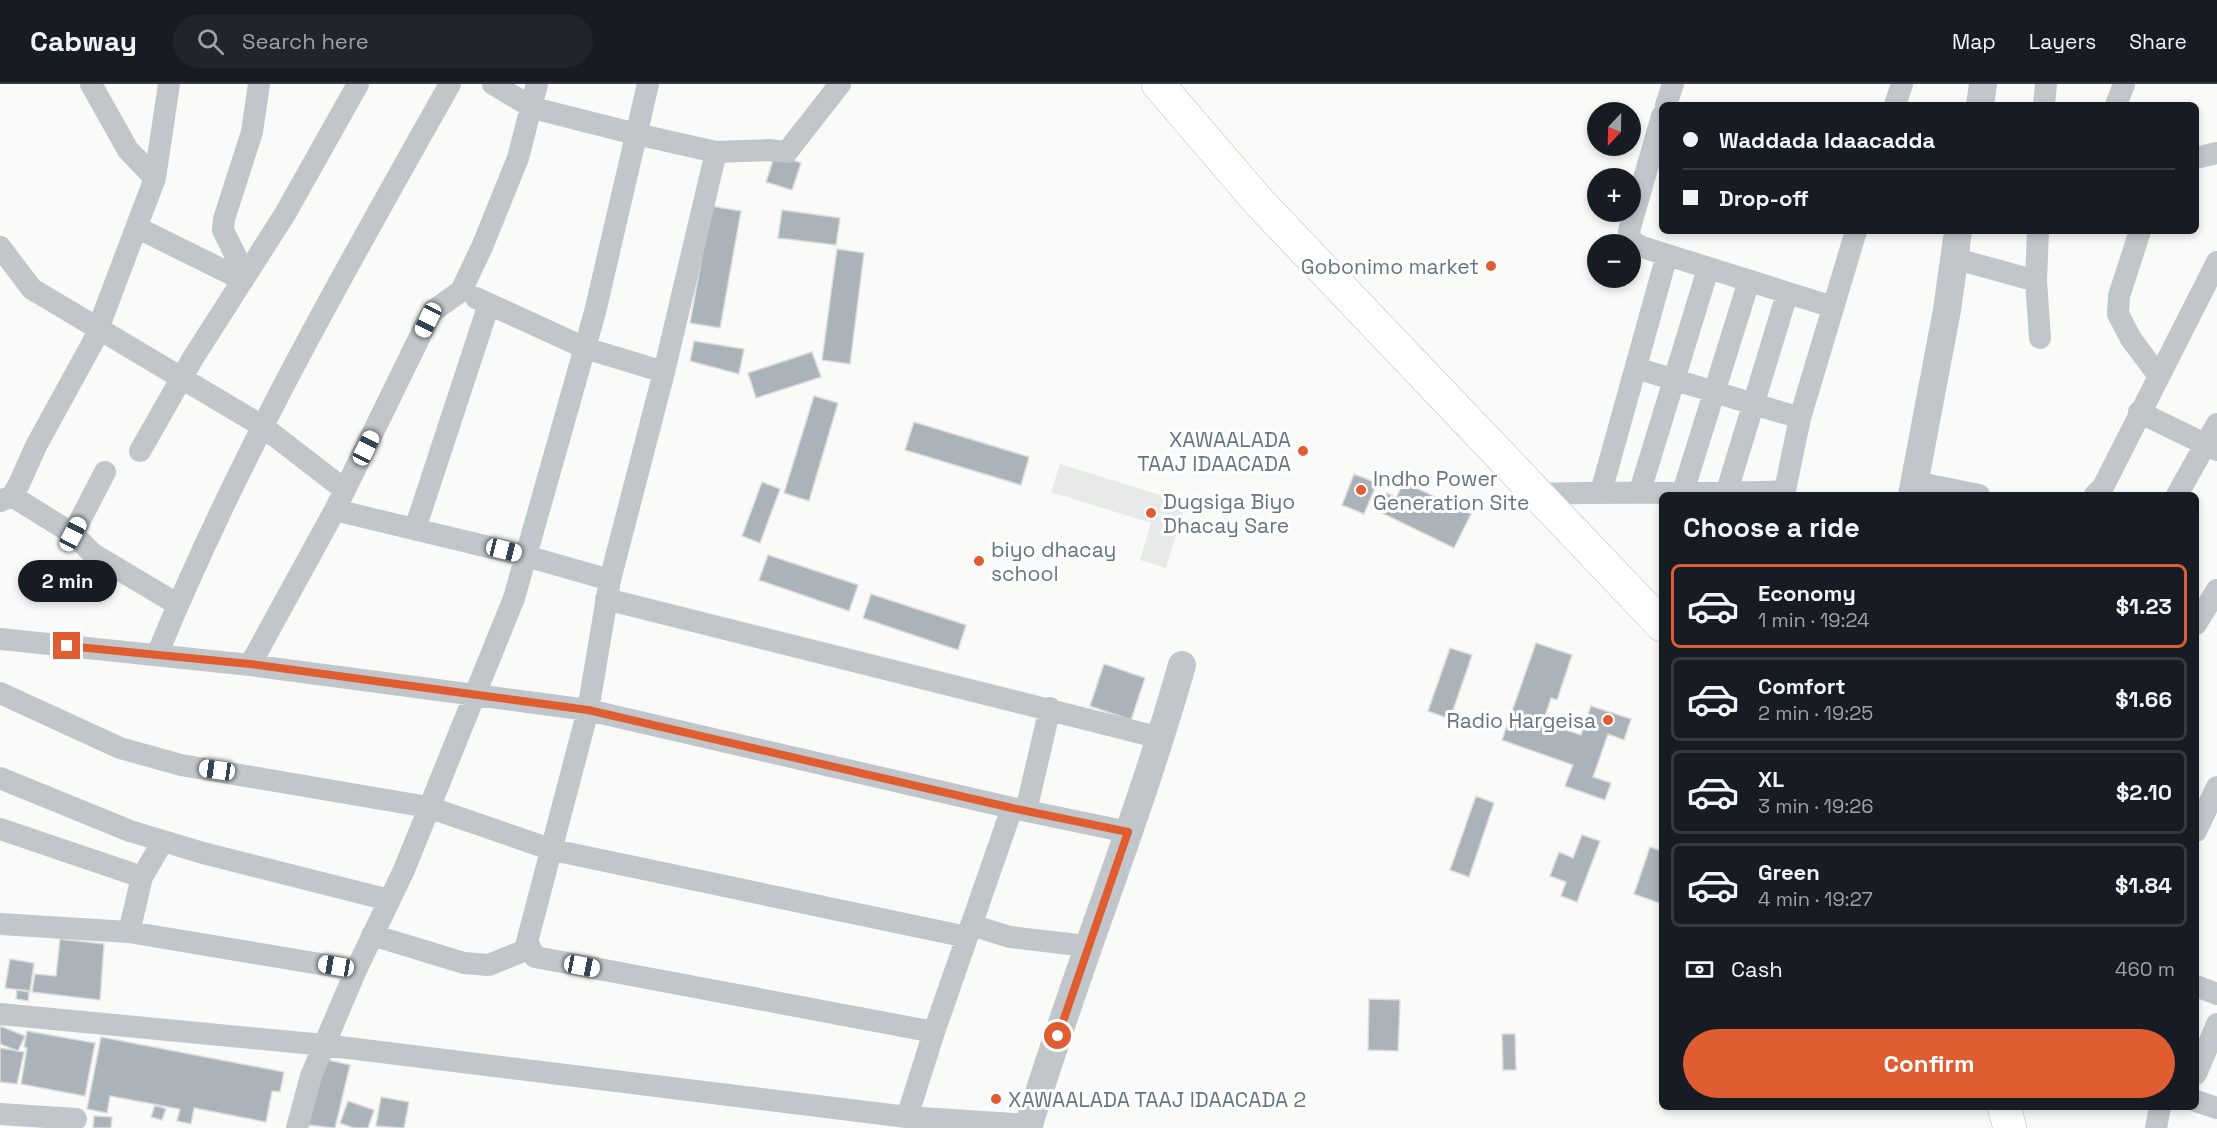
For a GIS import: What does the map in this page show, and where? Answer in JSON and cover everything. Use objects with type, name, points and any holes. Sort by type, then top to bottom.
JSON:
[{"type":"main road","points":[[1158,84],[1258,202],[1659,623]]},
{"type":"main road","points":[[2005,1110],[2010,1128]]},
{"type":"street","points":[[91,84],[128,150],[155,178]]},
{"type":"street","points":[[169,84],[155,178],[138,228],[98,329],[6,499],[73,534],[93,554],[177,604]]},
{"type":"street","points":[[244,278],[223,230],[224,219],[252,132],[259,84]]},
{"type":"street","points":[[140,451],[182,377],[285,214],[358,84]]},
{"type":"street","points":[[157,655],[177,604],[261,426],[450,84]]},
{"type":"street","points":[[493,84],[533,108],[716,152],[768,150],[787,152],[840,84]]},
{"type":"street","points":[[250,664],[340,500],[433,311],[461,291],[518,158],[533,108],[537,84]]},
{"type":"street","points":[[297,1128],[311,1076],[356,970],[389,900],[514,598],[585,348],[648,84]]},
{"type":"street","points":[[1667,102],[1673,84]]},
{"type":"street","points":[[1896,102],[1902,84]]},
{"type":"street","points":[[1980,102],[1983,84]]},
{"type":"street","points":[[2044,102],[2046,84]]},
{"type":"street","points":[[2117,102],[2124,84]]},
{"type":"street","points":[[1659,126],[1629,231],[1631,241],[1708,269],[1833,307]]},
{"type":"street","points":[[716,152],[664,372],[608,589],[588,710],[527,942],[528,949],[535,957],[933,1032]]},
{"type":"street","points":[[2199,157],[2217,153]]},
{"type":"street","points":[[138,228],[244,278]]},
{"type":"street","points":[[1784,492],[1800,418],[1855,234]]},
{"type":"street","points":[[1951,492],[1913,488],[1947,310],[1957,234]]},
{"type":"street","points":[[2040,234],[2036,281],[2040,338]]},
{"type":"street","points":[[2139,234],[2119,296],[2118,314],[2131,339],[2158,375]]},
{"type":"street","points":[[0,247],[32,289],[261,426],[340,500],[415,530],[526,556],[608,589],[1161,738]]},
{"type":"street","points":[[1601,492],[1667,255]]},
{"type":"street","points":[[1953,258],[2036,281]]},
{"type":"street","points":[[2098,492],[2103,487],[2139,411],[2217,262]]},
{"type":"street","points":[[1640,491],[1676,380],[1708,269]]},
{"type":"street","points":[[1535,494],[1683,492],[1749,280]]},
{"type":"street","points":[[461,291],[585,348],[664,372]]},
{"type":"street","points":[[1727,492],[1787,294]]},
{"type":"street","points":[[415,530],[489,303]]},
{"type":"street","points":[[1636,368],[1800,418]]},
{"type":"street","points":[[2139,411],[2212,447]]},
{"type":"street","points":[[2179,492],[2212,447],[2217,424]]},
{"type":"street","points":[[73,534],[105,472]]},
{"type":"street","points":[[2199,619],[2217,590]]},
{"type":"street","points":[[0,639],[250,664],[588,710],[1019,810],[1128,832]]},
{"type":"street","points":[[0,1014],[324,1045],[907,1118],[1029,1127],[1087,946],[1161,738],[1182,665]]},
{"type":"street","points":[[0,693],[120,748],[181,765],[428,807],[553,850],[969,931],[1087,946]]},
{"type":"street","points":[[907,1118],[933,1032],[969,931],[1019,810],[1050,708]]},
{"type":"street","points":[[0,778],[130,831],[389,900]]},
{"type":"street","points":[[2199,825],[2217,787]]},
{"type":"street","points":[[0,829],[142,877]]},
{"type":"street","points":[[129,932],[142,877],[163,841]]},
{"type":"street","points":[[0,924],[129,932],[356,970]]},
{"type":"street","points":[[372,936],[464,963],[489,965],[528,949]]},
{"type":"street","points":[[2199,987],[2217,994]]},
{"type":"street","points":[[2199,1067],[2217,1024]]},
{"type":"street","points":[[2199,1102],[2217,1108]]},
{"type":"street","points":[[2156,1128],[2159,1110]]},
{"type":"street","points":[[0,1114],[76,1119]]},
{"type":"shaded area","name":"Dugsiga Biyo Dhacay Sare","points":[[1060,464],[1186,503],[1166,568],[1140,560],[1151,523],[1051,492]]},
{"type":"building","points":[[775,154],[801,163],[792,190],[766,182]]},
{"type":"building","points":[[711,206],[741,211],[720,328],[690,323]]},
{"type":"building","points":[[782,210],[840,218],[836,245],[778,238]]},
{"type":"building","points":[[837,249],[864,253],[850,364],[822,360]]},
{"type":"building","points":[[694,341],[744,349],[739,374],[690,361]]},
{"type":"building","points":[[812,352],[821,377],[756,398],[748,373]]},
{"type":"building","points":[[814,396],[838,403],[809,501],[784,493]]},
{"type":"building","points":[[914,422],[1029,457],[1021,485],[905,450]]},
{"type":"building","name":"Indho Power Generation Site","points":[[1354,474],[1377,483],[1364,514],[1342,505]]},
{"type":"building","points":[[762,482],[780,489],[760,543],[742,536]]},
{"type":"building","points":[[1404,482],[1471,514],[1454,548],[1378,511],[1387,493],[1396,498]]},
{"type":"building","points":[[768,555],[858,585],[849,611],[759,580]]},
{"type":"building","points":[[871,594],[966,625],[958,650],[863,618]]},
{"type":"building","name":"Radio Hargeisa","points":[[1536,643],[1572,655],[1557,700],[1551,698],[1543,722],[1581,735],[1591,706],[1631,719],[1624,740],[1608,734],[1593,777],[1611,783],[1605,800],[1565,786],[1573,765],[1502,740]]},
{"type":"building","points":[[1450,648],[1472,655],[1450,719],[1428,711]]},
{"type":"building","points":[[1104,664],[1145,678],[1131,720],[1090,706]]},
{"type":"building","points":[[1476,796],[1494,803],[1469,877],[1450,870]]},
{"type":"building","points":[[1582,835],[1600,841],[1577,902],[1561,896],[1566,882],[1550,876],[1559,852],[1573,858]]},
{"type":"building","points":[[1650,847],[1659,850],[1659,903],[1634,894]]},
{"type":"building","points":[[60,939],[104,944],[100,1000],[32,992],[35,974],[56,976]]},
{"type":"building","points":[[10,959],[34,963],[30,991],[5,988]]},
{"type":"building","points":[[17,990],[29,992],[28,1001],[16,999]]},
{"type":"building","points":[[1369,999],[1400,1000],[1398,1051],[1368,1050]]},
{"type":"building","points":[[0,1026],[25,1036],[18,1051],[0,1044]]},
{"type":"building","points":[[27,1031],[95,1043],[85,1096],[21,1084],[27,1048],[24,1047]]},
{"type":"building","points":[[1502,1034],[1515,1034],[1516,1070],[1503,1070]]},
{"type":"building","points":[[101,1037],[284,1072],[280,1092],[272,1091],[266,1122],[194,1108],[191,1124],[177,1121],[180,1109],[110,1096],[107,1113],[87,1109]]},
{"type":"building","points":[[0,1048],[24,1052],[17,1084],[0,1082]]},
{"type":"building","points":[[324,1059],[350,1065],[335,1128],[308,1125]]},
{"type":"building","points":[[381,1097],[409,1102],[404,1128],[376,1126]]},
{"type":"building","points":[[348,1101],[374,1110],[368,1128],[354,1128],[340,1123]]},
{"type":"building","points":[[155,1105],[166,1109],[162,1120],[151,1117]]},
{"type":"building","points":[[94,1116],[112,1117],[111,1128],[93,1128]]},
{"type":"place","name":"Gobonimo market","points":[[1491,266]]},
{"type":"place","name":"XAWAALADA TAAJ IDAACADA","points":[[1303,451]]},
{"type":"place","name":"Indho Power Generation Site","points":[[1361,490]]},
{"type":"place","name":"Dugsiga Biyo Dhacay Sare","points":[[1151,513]]},
{"type":"place","name":"biyo dhacay school","points":[[979,561]]},
{"type":"place","name":"Radio Hargeisa","points":[[1608,720]]},
{"type":"place","name":"XAWAALADA TAAJ IDAACADA 2","points":[[996,1099]]},
{"type":"route","points":[[67,646],[250,664],[588,710],[1012,808],[1128,832],[1058,1036]]}]
